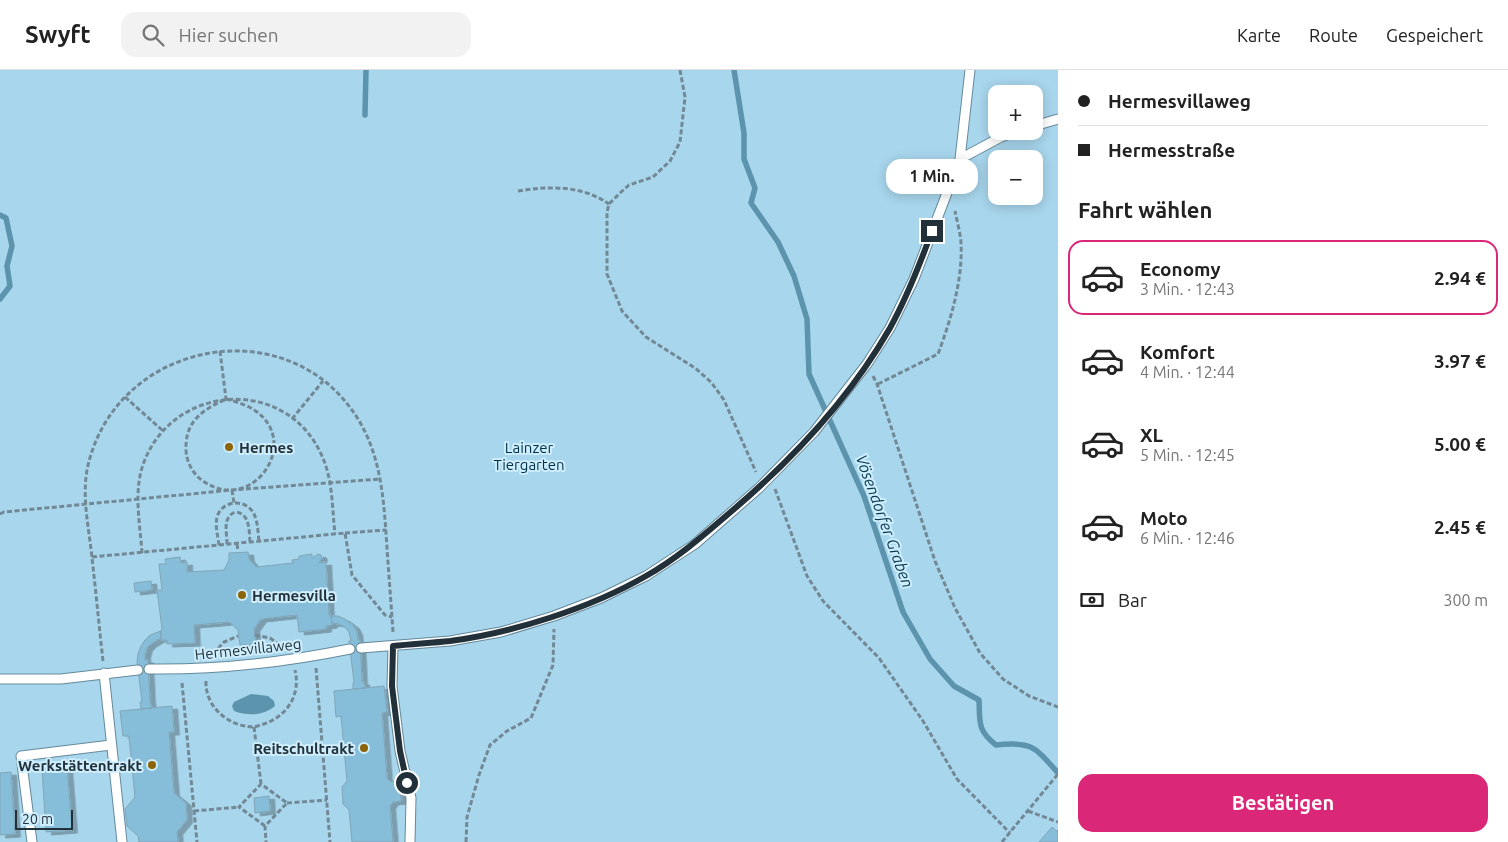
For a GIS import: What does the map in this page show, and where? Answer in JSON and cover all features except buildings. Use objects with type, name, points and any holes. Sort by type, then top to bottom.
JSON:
[{"type":"lane","points":[[360,648],[450,641],[501,632],[554,616],[601,598],[646,576],[695,544],[770,478],[814,432],[867,364],[890,328],[914,279],[960,159],[970,70]]},
{"type":"lane","points":[[1043,123],[1058,119]]},
{"type":"lane","points":[[960,159],[995,140]]},
{"type":"lane","points":[[393,646],[392,686],[400,751],[411,798],[410,842]]},
{"type":"lane","name":"Hermesvillaweg","points":[[149,669],[181,670],[292,659],[350,649]]},
{"type":"lane","points":[[0,679],[61,678],[138,670]]},
{"type":"lane","points":[[104,673],[122,842]]},
{"type":"lane","points":[[32,842],[21,756],[111,745]]},
{"type":"path","points":[[680,70],[685,97],[680,142],[670,161],[653,176],[630,185],[609,204],[607,220],[607,274],[622,311],[646,337],[695,368],[712,382],[724,400],[736,425],[755,468],[759,488]]},
{"type":"path","points":[[877,384],[938,354],[947,330],[960,271],[961,241],[950,184]]},
{"type":"path","points":[[518,191],[538,188],[582,190],[599,197],[609,204]]},
{"type":"path","points":[[104,673],[85,504],[87,470],[92,454],[105,423],[125,397],[138,384],[168,365],[202,353],[220,351],[236,350],[267,354],[296,364],[336,391],[357,417],[372,446],[380,479],[386,530],[393,646]]},
{"type":"path","points":[[220,351],[226,399]]},
{"type":"path","points":[[867,364],[877,384],[935,560],[955,608],[980,653],[1003,679],[1029,696],[1058,707]]},
{"type":"path","points":[[292,418],[323,381]]},
{"type":"path","points":[[125,397],[162,430]]},
{"type":"path","points":[[142,553],[138,500],[139,478],[151,445],[162,430],[180,415],[205,403],[226,399],[243,399],[262,403],[292,418],[306,431],[318,448],[327,468],[335,534]]},
{"type":"path","points":[[226,399],[248,406],[258,412],[272,431],[274,443],[269,466],[263,475],[254,483],[244,488],[232,490],[210,486],[200,480],[190,466],[185,449],[188,432],[196,417],[204,409],[226,399]]},
{"type":"path","points":[[770,478],[807,576],[823,601],[878,658],[923,721],[956,780],[1010,833]]},
{"type":"path","points":[[0,514],[4,512],[232,490],[380,479]]},
{"type":"path","points":[[232,490],[234,503]]},
{"type":"path","points":[[219,545],[217,518],[223,508],[234,503],[243,504],[252,512],[256,519],[259,542]]},
{"type":"path","points":[[228,544],[226,521],[228,516],[235,512],[243,514],[247,519],[250,542]]},
{"type":"path","points":[[92,557],[386,530]]},
{"type":"path","points":[[346,533],[352,575],[385,615],[392,618]]},
{"type":"path","points":[[237,544],[238,551]]},
{"type":"path","points":[[466,842],[467,817],[490,745],[507,732],[531,718],[553,665],[554,616]]},
{"type":"path","points":[[238,636],[224,642],[213,654],[206,667],[205,690],[215,710],[232,723],[254,727],[276,720],[291,703],[297,681],[292,659],[282,647],[270,638],[255,635]]},
{"type":"path","points":[[318,680],[330,842]]},
{"type":"path","points":[[183,692],[197,842]]},
{"type":"path","points":[[254,727],[261,784],[287,803],[326,800]]},
{"type":"path","points":[[1002,842],[1058,774]]},
{"type":"path","points":[[194,811],[239,807],[261,784]]},
{"type":"path","points":[[266,842],[265,826],[287,803]]},
{"type":"path","points":[[239,807],[265,826]]},
{"type":"path","points":[[1028,811],[1058,822]]},
{"type":"green space","name":"Lainzer Tiergarten","points":[[0,70],[1058,70],[1058,842],[0,842]]},
{"type":"shaded area","points":[[251,694],[268,696],[274,701],[275,706],[266,712],[255,714],[234,711],[232,706],[234,702]]},
{"type":"waterway","points":[[365,115],[366,70]]},
{"type":"waterway","name":"Vösendorfer Graben","points":[[734,70],[744,133],[744,159],[755,188],[751,203],[778,242],[794,276],[807,319],[809,374],[864,496],[903,612],[930,659],[954,686],[979,700],[979,714],[985,735],[996,745],[1018,744],[1032,748],[1044,757],[1058,773]]},
{"type":"waterway","points":[[0,215],[6,218],[12,246],[7,266],[10,286],[0,299]]},
{"type":"place","name":"Hermes","points":[[229,447]]},
{"type":"place","name":"Hermesvilla","points":[[242,595]]},
{"type":"place","name":"Reitschultrakt","points":[[364,748]]},
{"type":"place","name":"Werkstättentrakt","points":[[152,765]]},
{"type":"route","points":[[407,783],[400,751],[392,686],[393,646],[450,641],[501,632],[554,616],[601,598],[646,576],[695,544],[759,488],[814,432],[867,364],[890,328],[914,279],[932,231]]}]
